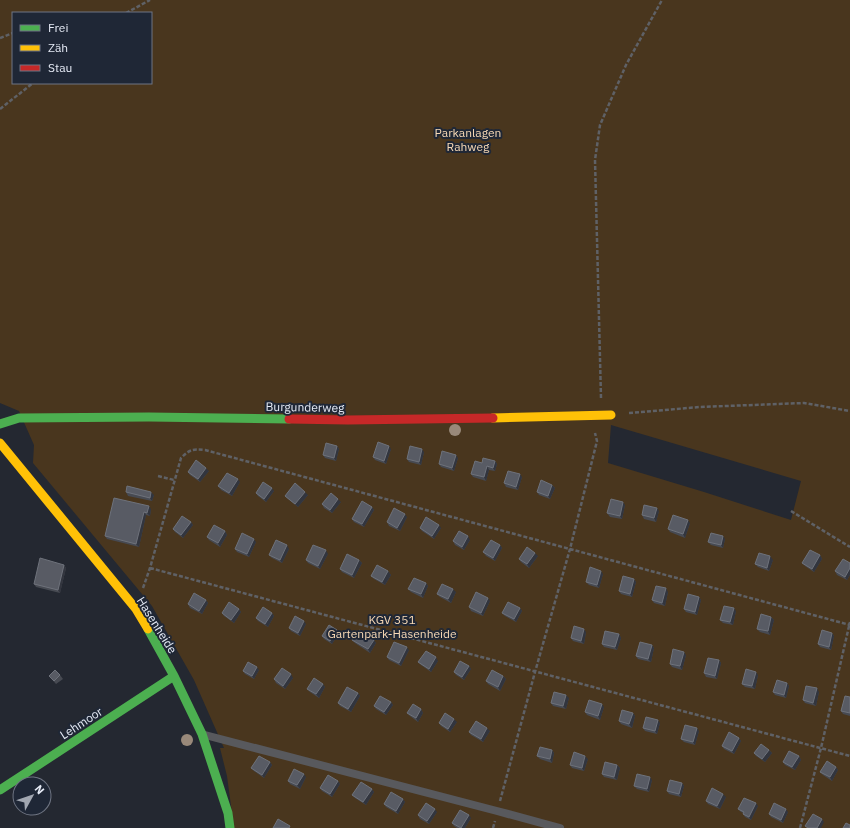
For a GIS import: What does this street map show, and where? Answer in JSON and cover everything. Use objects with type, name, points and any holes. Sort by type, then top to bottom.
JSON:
[{"type":"street","name":"Burgunderweg","points":[[0,424],[19,418],[149,417],[348,420],[524,418],[606,415]]},
{"type":"street","name":"Hasenheide","points":[[0,443],[136,609],[174,676],[202,734],[228,812],[230,828]]},
{"type":"street","name":"Lehmoor","points":[[0,790],[174,676]]},
{"type":"lane","points":[[202,734],[560,828]]},
{"type":"path","points":[[128,12],[150,0]]},
{"type":"path","points":[[662,0],[626,64],[600,125],[595,160],[606,415],[700,407],[804,403],[850,410]]},
{"type":"path","points":[[0,38],[12,33]]},
{"type":"path","points":[[0,109],[32,84]]},
{"type":"path","points":[[493,828],[570,549],[597,441],[589,416]]},
{"type":"path","points":[[143,589],[181,458],[188,451],[195,449],[205,450],[850,624],[821,748],[800,828]]},
{"type":"path","points":[[158,476],[174,480]]},
{"type":"path","points":[[791,511],[850,547]]},
{"type":"path","points":[[150,568],[850,756]]},
{"type":"green space","points":[[0,0],[850,0],[850,828],[234,828],[227,776],[220,748],[224,748],[194,680],[152,606],[33,463],[34,445],[19,411],[0,403]],"holes":[[[611,425],[801,481],[791,520],[608,463]]]},
{"type":"building","points":[[378,442],[389,446],[384,461],[373,457]]},
{"type":"building","points":[[326,443],[337,446],[334,458],[323,455]]},
{"type":"building","points":[[410,446],[422,449],[419,462],[407,459]]},
{"type":"building","points":[[442,451],[456,455],[452,468],[439,464]]},
{"type":"building","points":[[483,458],[495,461],[493,468],[487,466],[484,477],[471,474],[475,461],[482,463]]},
{"type":"building","points":[[196,460],[206,468],[198,479],[188,472]]},
{"type":"building","points":[[508,471],[520,474],[516,487],[504,483]]},
{"type":"building","points":[[227,473],[238,479],[229,493],[218,486]]},
{"type":"building","points":[[541,480],[552,485],[548,496],[537,492]]},
{"type":"building","points":[[263,482],[272,488],[264,499],[256,493]]},
{"type":"building","points":[[295,483],[305,492],[295,504],[285,496]]},
{"type":"building","points":[[127,486],[151,492],[150,498],[126,492]]},
{"type":"building","points":[[331,493],[338,499],[330,510],[322,504]]},
{"type":"building","points":[[114,498],[149,506],[147,513],[144,512],[136,544],[105,536]]},
{"type":"building","points":[[611,499],[623,502],[620,516],[607,513]]},
{"type":"building","points":[[362,501],[372,507],[362,524],[352,519]]},
{"type":"building","points":[[644,505],[657,508],[654,518],[642,515]]},
{"type":"building","points":[[394,508],[405,514],[397,528],[387,522]]},
{"type":"building","points":[[673,515],[688,520],[683,534],[668,529]]},
{"type":"building","points":[[182,516],[191,522],[181,535],[173,529]]},
{"type":"building","points":[[426,517],[439,525],[432,536],[420,528]]},
{"type":"building","points":[[214,525],[225,531],[218,543],[207,537]]},
{"type":"building","points":[[459,531],[468,536],[462,547],[453,541]]},
{"type":"building","points":[[242,533],[254,539],[247,554],[235,549]]},
{"type":"building","points":[[711,533],[723,536],[721,545],[708,542]]},
{"type":"building","points":[[276,540],[287,545],[280,560],[269,555]]},
{"type":"building","points":[[491,540],[500,545],[493,558],[483,552]]},
{"type":"building","points":[[313,545],[326,550],[318,566],[306,560]]},
{"type":"building","points":[[527,547],[535,553],[527,564],[519,559]]},
{"type":"building","points":[[810,550],[820,555],[812,569],[802,563]]},
{"type":"building","points":[[759,553],[770,556],[767,568],[755,564]]},
{"type":"building","points":[[347,554],[359,560],[352,575],[340,569]]},
{"type":"building","points":[[40,558],[64,565],[58,590],[34,584]]},
{"type":"building","points":[[843,559],[850,563],[850,568],[845,577],[835,571]]},
{"type":"building","points":[[377,565],[388,571],[382,582],[371,576]]},
{"type":"building","points":[[590,567],[601,571],[597,585],[586,582]]},
{"type":"building","points":[[623,576],[634,579],[630,594],[619,591]]},
{"type":"building","points":[[414,578],[426,583],[421,594],[408,589]]},
{"type":"building","points":[[442,584],[453,589],[448,599],[437,594]]},
{"type":"building","points":[[656,586],[666,588],[662,603],[652,600]]},
{"type":"building","points":[[476,592],[488,598],[481,613],[469,607]]},
{"type":"building","points":[[194,593],[206,600],[199,611],[188,604]]},
{"type":"building","points":[[688,594],[699,597],[695,612],[684,609]]},
{"type":"building","points":[[229,602],[239,609],[231,620],[222,613]]},
{"type":"building","points":[[508,602],[520,608],[514,619],[502,613]]},
{"type":"building","points":[[724,606],[734,608],[730,622],[720,620]]},
{"type":"building","points":[[263,607],[272,613],[265,624],[256,618]]},
{"type":"building","points":[[761,614],[771,617],[768,631],[757,629]]},
{"type":"building","points":[[295,616],[304,621],[298,633],[289,628]]},
{"type":"building","points":[[329,625],[337,630],[330,641],[322,636]]},
{"type":"building","points":[[574,626],[584,629],[581,641],[571,638]]},
{"type":"building","points":[[359,630],[374,640],[368,649],[352,640]]},
{"type":"building","points":[[822,630],[832,633],[829,647],[818,644]]},
{"type":"building","points":[[605,631],[619,634],[615,647],[602,644]]},
{"type":"building","points":[[394,642],[407,647],[399,663],[387,657]]},
{"type":"building","points":[[640,642],[652,645],[648,659],[636,656]]},
{"type":"building","points":[[673,649],[684,652],[680,666],[670,664]]},
{"type":"building","points":[[426,651],[436,657],[429,669],[418,662]]},
{"type":"building","points":[[708,658],[719,660],[715,676],[704,673]]},
{"type":"building","points":[[460,661],[469,666],[462,677],[454,672]]},
{"type":"building","points":[[248,662],[257,667],[252,676],[243,671]]},
{"type":"building","points":[[282,668],[291,674],[283,686],[274,679]]},
{"type":"building","points":[[746,669],[756,672],[752,686],[742,684]]},
{"type":"building","points":[[55,670],[60,675],[54,681],[49,676]]},
{"type":"building","points":[[492,670],[503,676],[498,687],[486,681]]},
{"type":"building","points":[[314,678],[323,684],[316,694],[307,689]]},
{"type":"building","points":[[777,680],[787,683],[784,695],[773,692]]},
{"type":"building","points":[[806,686],[817,688],[813,703],[803,700]]},
{"type":"building","points":[[347,687],[358,693],[348,709],[338,703]]},
{"type":"building","points":[[554,692],[566,695],[563,706],[551,703]]},
{"type":"building","points":[[380,696],[391,702],[384,712],[374,706]]},
{"type":"building","points":[[845,696],[850,697],[850,713],[841,711]]},
{"type":"building","points":[[589,700],[602,704],[598,716],[585,712]]},
{"type":"building","points":[[413,704],[421,709],[416,718],[407,713]]},
{"type":"building","points":[[622,710],[633,713],[629,724],[619,721]]},
{"type":"building","points":[[445,713],[454,719],[448,729],[439,723]]},
{"type":"building","points":[[646,717],[658,720],[655,731],[643,728]]},
{"type":"building","points":[[476,721],[487,728],[481,739],[469,732]]},
{"type":"building","points":[[685,725],[697,728],[693,742],[681,739]]},
{"type":"building","points":[[729,732],[739,738],[732,751],[722,746]]},
{"type":"building","points":[[761,744],[769,750],[762,759],[754,753]]},
{"type":"building","points":[[540,747],[552,750],[550,759],[537,756]]},
{"type":"building","points":[[789,751],[799,756],[792,767],[783,762]]},
{"type":"building","points":[[574,752],[585,756],[582,768],[570,765]]},
{"type":"building","points":[[259,756],[270,762],[262,775],[251,768]]},
{"type":"building","points":[[827,761],[836,767],[830,777],[820,772]]},
{"type":"building","points":[[605,762],[617,765],[614,777],[602,774]]},
{"type":"building","points":[[294,769],[304,774],[297,785],[288,781]]},
{"type":"building","points":[[637,774],[650,777],[647,789],[634,786]]},
{"type":"building","points":[[328,775],[338,781],[330,794],[320,788]]},
{"type":"building","points":[[670,780],[682,783],[679,794],[667,791]]},
{"type":"building","points":[[361,782],[372,789],[363,802],[352,795]]},
{"type":"building","points":[[712,788],[723,794],[717,806],[706,801]]},
{"type":"building","points":[[391,792],[403,799],[396,811],[384,804]]},
{"type":"building","points":[[744,798],[756,803],[749,817],[738,809]]},
{"type":"building","points":[[426,803],[435,809],[427,821],[418,815]]},
{"type":"building","points":[[774,803],[786,809],[781,820],[769,814]]},
{"type":"building","points":[[460,810],[469,815],[461,828],[452,823]]},
{"type":"building","points":[[813,814],[822,819],[817,828],[808,828],[805,826]]},
{"type":"building","points":[[278,819],[290,826],[289,828],[273,828]]},
{"type":"building","points":[[846,823],[850,825],[850,828],[843,828]]},
{"type":"traffic: fast","points":[[0,424],[19,418],[149,417],[289,419]]},
{"type":"traffic: fast","points":[[148,629],[174,676],[202,734],[228,813],[230,828]]},
{"type":"traffic: fast","points":[[0,790],[174,676]]},
{"type":"traffic: slow","points":[[493,418],[611,415]]},
{"type":"traffic: slow","points":[[0,443],[136,609],[148,629]]},
{"type":"traffic: jam","points":[[289,419],[348,420],[493,418]]},
{"type":"park label","name":"Parkanlagen Rahweg","points":[[468,139]]},
{"type":"park label","name":"KGV 351 Gartenpark-Hasenheide","points":[[392,626]]}]
